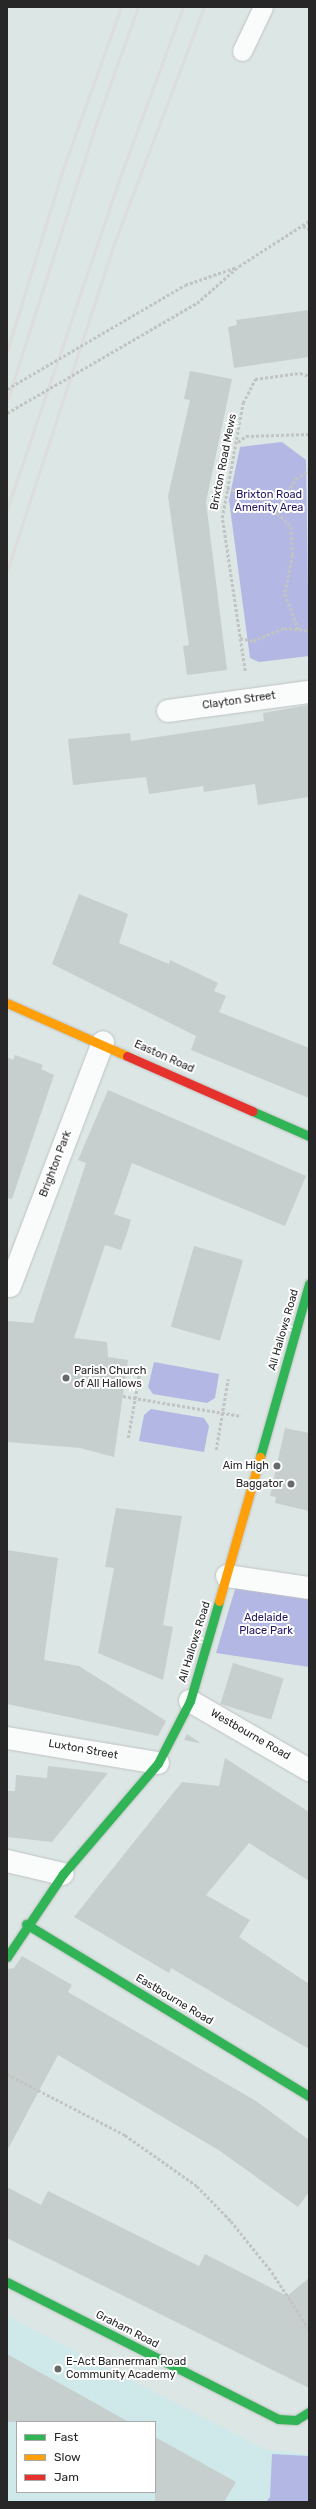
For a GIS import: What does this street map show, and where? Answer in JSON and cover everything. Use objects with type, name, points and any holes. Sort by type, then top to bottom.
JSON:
[{"type":"street","name":"Clayton Street","points":[[168,711],[309,692]]},
{"type":"street","name":"Easton Road","points":[[7,1003],[103,1042],[309,1136]]},
{"type":"street","name":"Brighton Park","points":[[10,1286],[103,1042]]},
{"type":"street","name":"All Hallows Road","points":[[7,1957],[26,1924],[63,1874],[158,1763],[190,1701],[271,1422],[309,1284]]},
{"type":"street","points":[[227,1576],[309,1588]]},
{"type":"street","name":"Westbourne Road","points":[[190,1701],[309,1770]]},
{"type":"street","name":"Luxton Street","points":[[7,1738],[158,1763]]},
{"type":"street","points":[[7,1861],[63,1874]]},
{"type":"street","name":"Eastbourne Road","points":[[26,1924],[309,2096]]},
{"type":"street","name":"Graham Road","points":[[7,2282],[269,2414],[288,2420],[307,2418]]},
{"type":"lane","points":[[242,51],[263,7]]},
{"type":"path","points":[[7,413],[197,304],[239,266],[309,221]]},
{"type":"path","points":[[302,226],[309,229]]},
{"type":"path","points":[[7,389],[185,285],[239,266]]},
{"type":"path","name":"Brixton Road Mews","points":[[249,699],[222,518],[227,488],[237,442],[243,403],[255,379],[300,373],[309,376]]},
{"type":"path","points":[[237,442],[246,436],[309,434]]},
{"type":"path","points":[[277,509],[296,479],[309,470]]},
{"type":"path","points":[[227,488],[267,502],[277,509],[287,520],[294,536],[285,594],[299,630]]},
{"type":"path","points":[[240,638],[253,641],[284,628],[309,630]]},
{"type":"path","points":[[128,1438],[140,1370]]},
{"type":"path","points":[[216,1450],[228,1379]]},
{"type":"path","points":[[123,1396],[271,1422]]},
{"type":"path","points":[[7,2074],[125,2136],[196,2186],[231,2221],[272,2272],[309,2329]]},
{"type":"shaded area","name":"E-Act Bannerman Road Community Academy","points":[[7,2316],[266,2450],[308,2454],[309,2502],[7,2502]]},
{"type":"green space","name":"Brixton Road Amenity Area","points":[[282,442],[306,460],[309,656],[259,662],[250,658],[229,500],[240,447]]},
{"type":"green space","points":[[154,1362],[219,1374],[215,1398],[207,1403],[153,1394],[148,1387]]},
{"type":"green space","points":[[151,1409],[204,1418],[209,1426],[204,1452],[139,1441],[144,1415]]},
{"type":"green space","name":"Adelaide Place Park","points":[[236,1586],[309,1597],[309,1667],[216,1653]]},
{"type":"green space","points":[[272,2454],[309,2456],[309,2502],[266,2502],[270,2497]]},
{"type":"building","points":[[309,310],[309,357],[234,368],[228,327],[237,325],[236,320]]},
{"type":"building","points":[[190,371],[232,379],[206,502],[227,670],[187,675],[183,646],[189,645],[168,496],[190,400],[184,399]]},
{"type":"building","points":[[309,705],[309,797],[258,805],[255,784],[204,792],[203,786],[149,794],[146,777],[73,785],[68,739],[130,733],[131,741],[264,721],[263,713]]},
{"type":"building","points":[[79,894],[128,914],[119,943],[169,964],[170,960],[218,983],[214,991],[226,996],[219,1012],[309,1048],[309,1098],[191,1050],[196,1036],[52,964]]},
{"type":"building","points":[[15,1055],[43,1065],[41,1069],[54,1075],[12,1199],[7,1198],[7,1057],[13,1060]]},
{"type":"building","points":[[108,1090],[306,1176],[285,1226],[132,1163],[114,1214],[131,1220],[126,1236],[121,1250],[105,1245],[74,1338],[107,1342],[108,1357],[128,1360],[114,1457],[80,1448],[7,1442],[7,1321],[33,1323],[86,1163],[78,1160]]},
{"type":"building","points":[[194,1246],[243,1260],[220,1341],[171,1327]]},
{"type":"building","name":"Baggator","points":[[285,1428],[309,1433],[309,1511],[275,1503],[276,1497],[270,1496]]},
{"type":"building","points":[[116,1508],[182,1516],[163,1625],[173,1627],[163,1680],[98,1653],[114,1568],[105,1567]]},
{"type":"building","points":[[7,1550],[58,1558],[44,1660],[79,1666],[166,1721],[158,1736],[7,1704]]},
{"type":"building","points":[[233,1663],[284,1678],[271,1720],[220,1704]]},
{"type":"building","points":[[187,1734],[199,1742],[199,1743],[184,1740]]},
{"type":"building","points":[[225,1758],[309,1812],[309,1881],[249,1843],[206,1895],[250,1920],[239,1937],[309,1984],[309,2049],[171,1968],[169,1973],[74,1917],[182,1782],[219,1786]]},
{"type":"building","points":[[48,1766],[108,1773],[52,1842],[7,1837],[7,1791],[15,1791],[16,1775],[47,1778]]},
{"type":"building","points":[[22,1956],[72,1985],[68,1992],[256,2101],[309,2140],[309,2192],[298,2207],[220,2151],[58,2055],[7,2151],[7,1969],[14,1968]]},
{"type":"building","points":[[7,2187],[41,2205],[48,2191],[199,2266],[205,2254],[287,2296],[309,2278],[309,2388],[7,2238]]},
{"type":"building","points":[[7,2354],[127,2421],[16,2421],[7,2422]]},
{"type":"building","points":[[156,2438],[236,2482],[224,2502],[155,2502]]},
{"type":"railway","points":[[7,351],[63,169],[121,7]]},
{"type":"railway","points":[[7,401],[96,124],[138,7]]},
{"type":"railway","points":[[7,509],[123,169],[183,7]]},
{"type":"railway","points":[[7,571],[112,249],[204,7]]},
{"type":"traffic: fast","points":[[252,1111],[309,1136]]},
{"type":"traffic: fast","points":[[260,1457],[309,1284]]},
{"type":"traffic: fast","points":[[7,1957],[63,1874],[158,1763],[190,1701],[219,1601]]},
{"type":"traffic: fast","points":[[26,1924],[309,2096]]},
{"type":"traffic: fast","points":[[7,2282],[278,2419],[296,2420],[309,2412]]},
{"type":"traffic: slow","points":[[7,1003],[127,1056]]},
{"type":"traffic: slow","points":[[219,1601],[260,1457]]},
{"type":"traffic: jam","points":[[127,1056],[252,1111]]},
{"type":"place","name":"Parish Church of All Hallows","points":[[66,1378]]},
{"type":"place","name":"Aim High","points":[[277,1466]]},
{"type":"place","name":"Baggator","points":[[291,1484]]},
{"type":"place","name":"E-Act Bannerman Road Community Academy","points":[[58,2369]]}]
